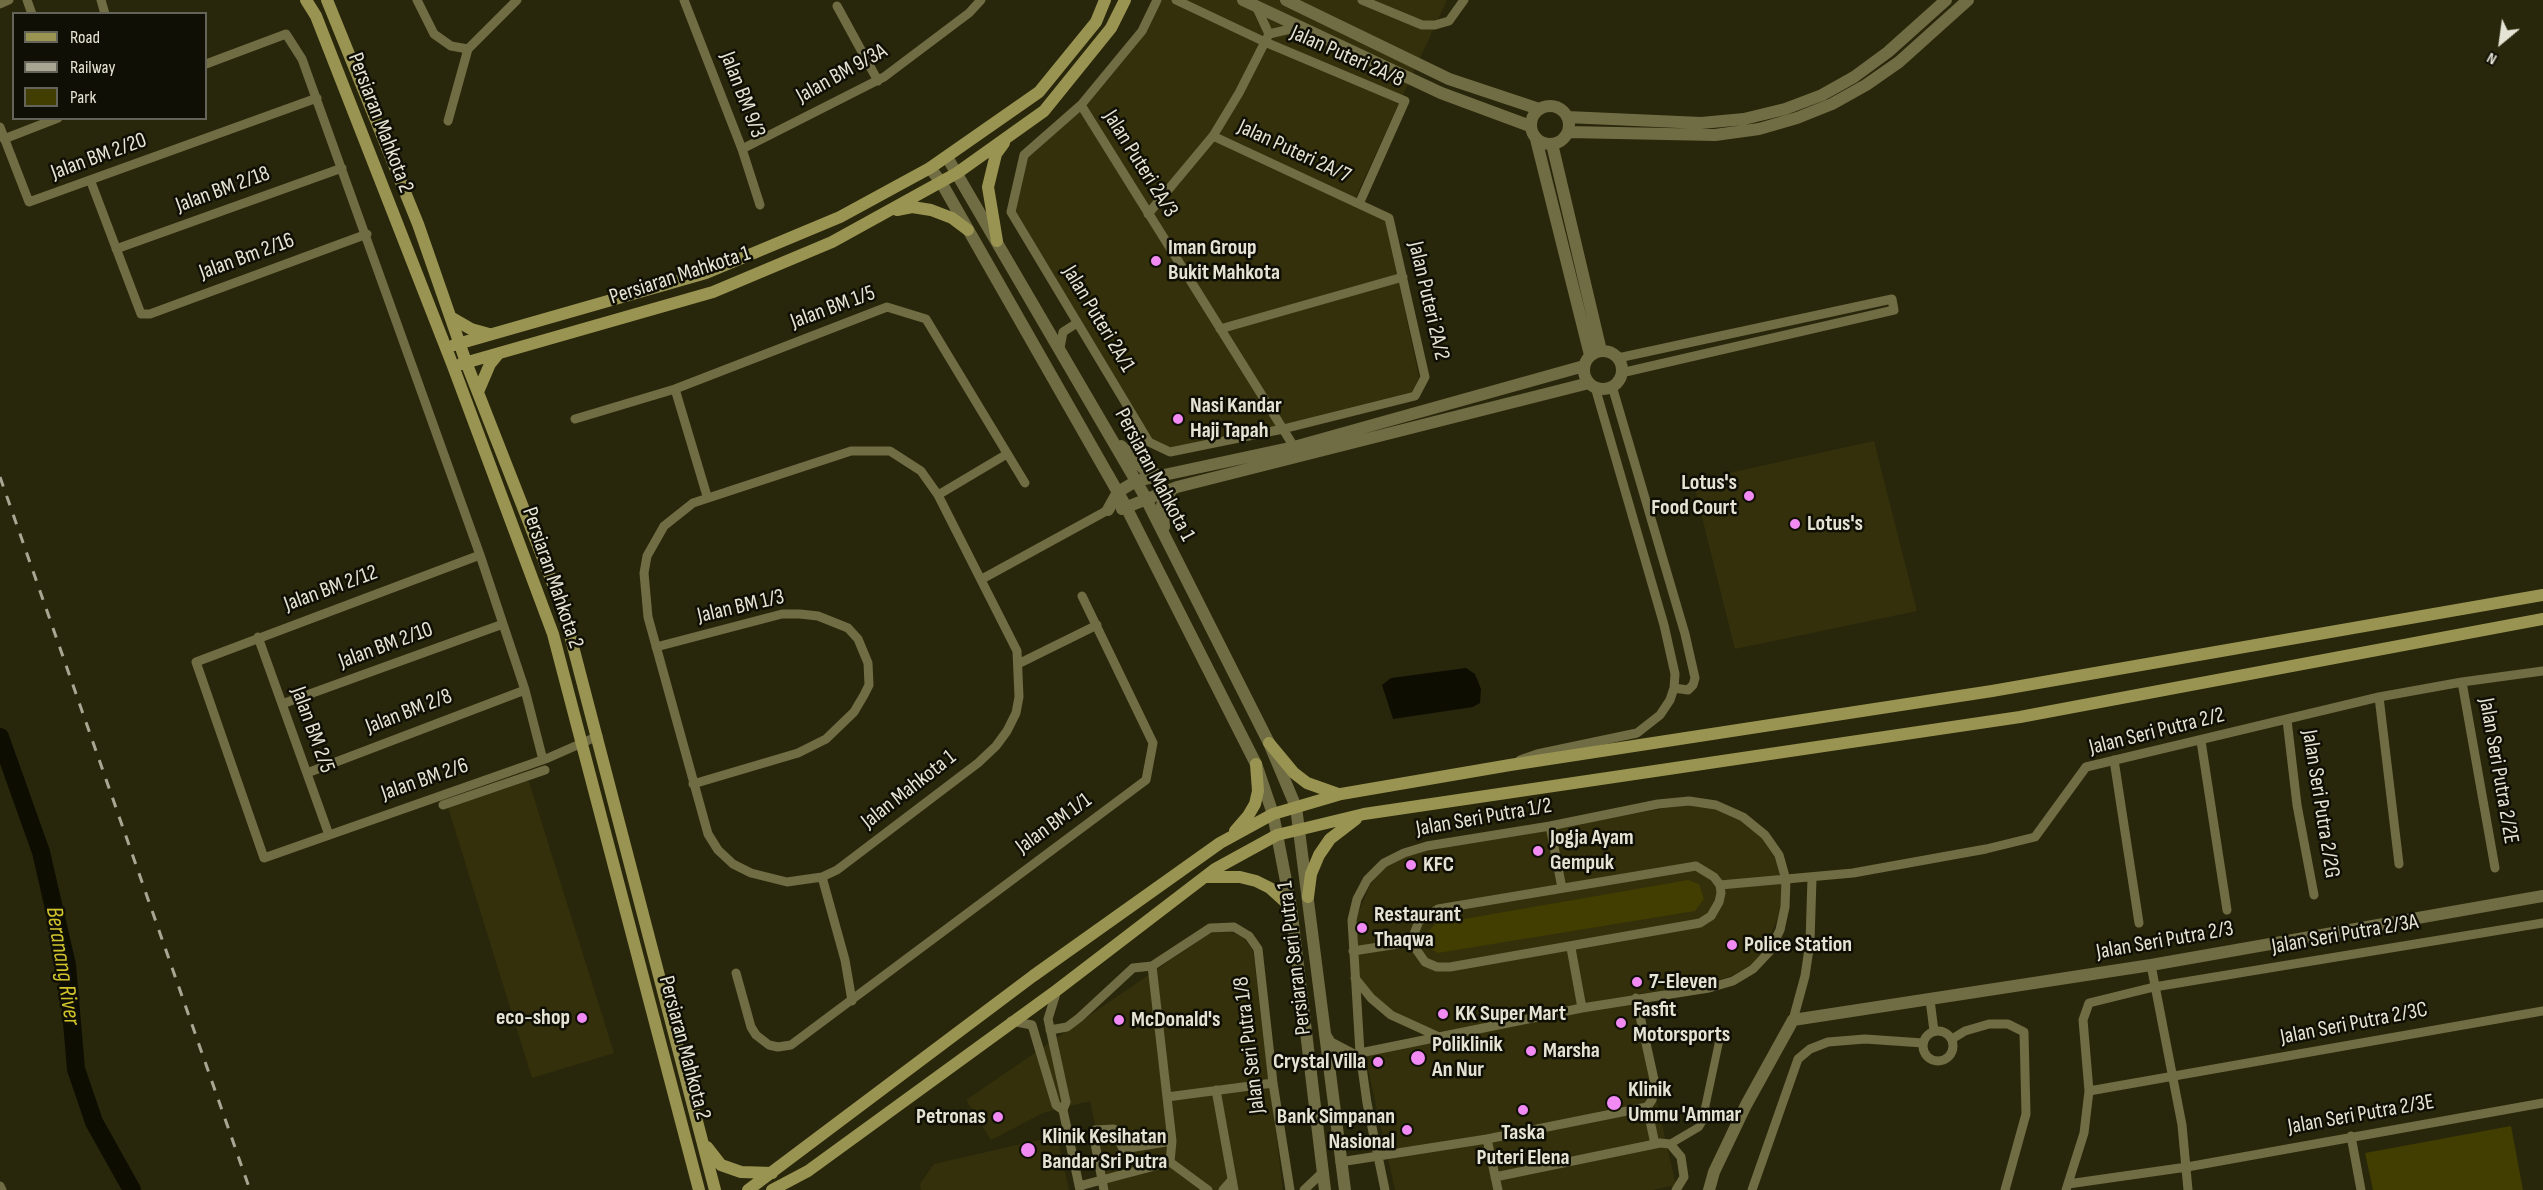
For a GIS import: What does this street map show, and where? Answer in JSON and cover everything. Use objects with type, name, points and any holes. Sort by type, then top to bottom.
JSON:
[{"type":"main road","name":"Persiaran Mahkota 2","points":[[306,0],[316,16],[453,366],[553,634],[699,1190]]},
{"type":"main road","name":"Persiaran Mahkota 2","points":[[327,0],[415,215],[477,392],[564,612],[715,1190]]},
{"type":"main road","name":"Persiaran Mahkota 1","points":[[445,350],[490,334],[572,314],[706,273],[840,217],[930,168],[1039,92],[1096,22],[1105,0]]},
{"type":"main road","name":"Persiaran Mahkota 1","points":[[453,366],[713,292],[832,242],[889,211],[957,173],[1044,111],[1112,28],[1125,0]]},
{"type":"main road","points":[[997,241],[988,187],[996,154],[1010,135]]},
{"type":"main road","points":[[889,211],[912,207],[931,210],[952,218],[968,230]]},
{"type":"main road","points":[[452,318],[471,329],[490,334]]},
{"type":"main road","points":[[477,392],[490,364],[499,352]]},
{"type":"main road","points":[[1220,843],[1273,814],[1341,794],[1510,765],[1992,692],[2543,595]]},
{"type":"main road","points":[[772,1190],[782,1187],[808,1171],[1011,1021],[1057,990],[1205,877],[1277,835],[1364,814],[2020,717],[2543,619]]},
{"type":"main road","points":[[1269,743],[1294,773],[1307,783],[1323,791],[1341,794]]},
{"type":"main road","points":[[748,1190],[1033,976],[1220,843],[1239,827],[1255,804],[1258,791],[1256,764]]},
{"type":"main road","points":[[1308,897],[1311,874],[1319,855],[1342,828],[1364,814]]},
{"type":"main road","points":[[1205,877],[1240,876],[1256,881],[1270,888],[1291,907]]},
{"type":"main road","points":[[703,1141],[721,1165],[741,1172],[772,1173]]},
{"type":"street","points":[[0,4],[9,0]]},
{"type":"street","points":[[417,0],[434,34],[451,46],[468,49]]},
{"type":"street","points":[[448,121],[468,49],[517,0]]},
{"type":"street","name":"Jalan BM 9/3","points":[[684,0],[742,149],[760,205]]},
{"type":"street","name":"Jalan BM 9/3A","points":[[742,149],[878,81],[969,13],[981,0]]},
{"type":"street","points":[[1081,105],[1142,31],[1158,0]]},
{"type":"street","name":"Jalan Puteri 2A/8","points":[[1176,0],[1267,38],[1405,101],[1359,204]]},
{"type":"street","points":[[1244,0],[1441,93],[1530,126]]},
{"type":"street","points":[[1286,0],[1303,5],[1449,79],[1539,109]]},
{"type":"street","points":[[1362,0],[1422,25],[1435,25],[1449,21],[1464,0]]},
{"type":"street","points":[[1592,357],[1536,139],[1530,126],[1531,119],[1539,109],[1557,108],[1567,117],[1701,123],[1744,119],[1785,109],[1822,94],[1854,76],[1888,52],[1946,0]]},
{"type":"street","points":[[1568,132],[1715,135],[1760,129],[1797,118],[1832,104],[1882,73],[1931,34],[1968,0]]},
{"type":"street","points":[[837,6],[878,81]]},
{"type":"street","points":[[1256,6],[1267,38]]},
{"type":"street","points":[[1148,214],[1212,136],[1267,38],[1299,27]]},
{"type":"street","points":[[207,64],[286,34],[302,59],[367,234],[480,555],[525,690],[543,760]]},
{"type":"street","name":"Jalan BM 2/20","points":[[4,139],[28,202],[91,182],[317,98]]},
{"type":"street","name":"Jalan Puteri 2A/3","points":[[1081,105],[1297,452]]},
{"type":"street","name":"Jalan Puteri 2A/1","points":[[1081,105],[1024,155],[1011,212],[1149,442],[1170,452],[1283,429]]},
{"type":"street","points":[[1536,139],[1552,144],[1562,140],[1568,132],[1567,117]]},
{"type":"street","points":[[0,127],[4,139],[53,120]]},
{"type":"street","name":"Jalan Puteri 2A/7","points":[[1212,136],[1359,204]]},
{"type":"street","points":[[1510,765],[1537,754],[1637,733],[1660,715],[1670,700],[1675,674],[1664,625],[1592,385],[1592,357],[1552,144]]},
{"type":"street","name":"Persiaran Mahkota 1","points":[[947,157],[1146,499],[1269,743],[1296,807]]},
{"type":"street","name":"Jalan BM 2/18","points":[[116,249],[342,168]]},
{"type":"street","name":"Persiaran Mahkota 1","points":[[930,168],[941,182],[1118,492],[1256,764],[1273,814]]},
{"type":"street","points":[[91,182],[116,249]]},
{"type":"street","name":"Jalan Puteri 2A/2","points":[[1283,429],[1415,396],[1425,377],[1389,218],[1359,204]]},
{"type":"street","name":"Jalan Bm 2/16","points":[[116,249],[141,314],[150,314],[367,234]]},
{"type":"street","points":[[1220,329],[1402,277]]},
{"type":"street","points":[[982,579],[1108,510],[1127,509],[1172,489],[1297,452],[1592,357],[1618,358],[1892,299],[1894,310],[1621,373],[1612,386]]},
{"type":"street","name":"Jalan BM 1/5","points":[[575,419],[675,389],[887,307],[926,319],[1025,483]]},
{"type":"street","points":[[1041,316],[1063,332]]},
{"type":"street","points":[[1060,348],[1063,332],[1077,323]]},
{"type":"street","points":[[1618,358],[1621,373]]},
{"type":"street","points":[[1108,510],[1118,492],[1136,481],[1297,452],[1592,385],[1612,386]]},
{"type":"street","points":[[1612,386],[1686,634],[1695,678],[1688,690],[1674,688]]},
{"type":"street","points":[[675,389],[707,496]]},
{"type":"street","points":[[1108,432],[1144,469],[1160,476]]},
{"type":"street","name":"Jalan Mahkota 1","points":[[851,451],[890,452],[921,471],[938,495],[1017,651],[1019,698],[1016,713],[996,746],[854,858],[822,877],[787,882],[751,873],[733,864],[718,850],[708,834],[693,784],[656,647],[644,592],[647,556],[664,526],[680,512],[707,496],[851,451]]},
{"type":"street","points":[[938,495],[1007,454]]},
{"type":"street","points":[[1165,537],[1162,505],[1172,489]]},
{"type":"street","name":"Jalan BM 2/12","points":[[264,858],[196,662],[480,555]]},
{"type":"street","name":"Jalan BM 1/1","points":[[736,973],[751,1027],[762,1040],[778,1047],[796,1042],[1146,780],[1153,742],[1082,596]]},
{"type":"street","name":"Jalan BM 1/3","points":[[656,647],[782,614],[800,614],[818,616],[848,628],[858,639],[868,663],[869,684],[864,695],[854,712],[826,739],[798,753],[693,784]]},
{"type":"street","name":"Jalan BM 2/10","points":[[282,704],[503,624]]},
{"type":"street","points":[[1018,664],[1097,626]]},
{"type":"street","name":"Jalan BM 2/5","points":[[258,637],[329,835]]},
{"type":"street","name":"Jalan Seri Putra 2/2","points":[[1720,885],[1812,878],[1975,851],[2035,837],[2080,772],[2086,767],[2379,697],[2462,682],[2543,671]]},
{"type":"street","name":"Jalan Seri Putra 2/2E","points":[[2462,682],[2495,868]]},
{"type":"street","name":"Jalan BM 2/8","points":[[307,773],[525,690]]},
{"type":"street","points":[[2379,697],[2399,864]]},
{"type":"street","name":"Jalan Seri Putra 2/2G","points":[[2287,720],[2297,806],[2314,895]]},
{"type":"street","name":"Jalan BM 2/6","points":[[264,858],[543,760],[598,736]]},
{"type":"street","points":[[2201,741],[2227,910]]},
{"type":"street","points":[[2114,760],[2139,923]]},
{"type":"street","points":[[443,805],[545,770]]},
{"type":"street","name":"Jalan Seri Putra 1/2","points":[[1385,1190],[1356,1053],[1352,920],[1357,899],[1367,880],[1384,863],[1404,853],[1427,846],[1550,826],[1658,804],[1689,801],[1716,805],[1743,817],[1765,835],[1779,855],[1786,880]]},
{"type":"street","name":"Persiaran Seri Putra 1","points":[[1296,807],[1301,828],[1340,1162],[1345,1186]]},
{"type":"street","name":"Persiaran Seri Putra 1","points":[[1273,814],[1291,907],[1326,1190]]},
{"type":"street","points":[[1550,826],[1562,888]]},
{"type":"street","points":[[1696,866],[1707,870],[1720,885],[1719,903],[1711,916],[1700,923],[1571,948],[1450,968],[1437,967],[1425,962],[1411,942],[1419,921],[1438,909],[1696,866]]},
{"type":"street","points":[[822,877],[845,960],[852,1001]]},
{"type":"street","points":[[1709,1190],[1714,1172],[1746,1105],[1793,1020],[1805,976],[1810,942],[1814,894],[1812,878]]},
{"type":"street","points":[[1306,1041],[1328,1057],[1636,998],[1709,988],[1733,981],[1752,969],[1769,952],[1780,930],[1785,907],[1786,880]]},
{"type":"street","name":"Jalan Seri Putra 2/3","points":[[1793,1020],[2151,965],[2543,896]]},
{"type":"street","name":"Jalan Seri Putra 2/3A","points":[[2089,1091],[2083,1020],[2086,1008],[2094,1000],[2154,987],[2543,923]]},
{"type":"street","name":"Jalan Seri Putra 1/8","points":[[1050,1030],[1067,1027],[1133,968],[1152,966],[1210,928],[1234,927],[1249,936],[1258,949],[1273,1083],[1290,1190]]},
{"type":"street","points":[[1353,951],[1411,942]]},
{"type":"street","points":[[1571,948],[1582,1008]]},
{"type":"street","points":[[2151,965],[2182,1125],[2188,1190]]},
{"type":"street","points":[[1152,966],[1172,1141],[1170,1162]]},
{"type":"street","points":[[1355,978],[1371,998],[1391,1015],[1413,1027],[1439,1036]]},
{"type":"street","points":[[1057,990],[1049,1010],[1050,1030],[1066,1102],[1063,1112],[1079,1188],[1103,1185],[1170,1162]]},
{"type":"street","points":[[1326,1190],[1340,1162],[1487,1139],[1647,1107],[1652,1100],[1654,1084],[1636,998]]},
{"type":"street","points":[[1930,1000],[1934,1031]]},
{"type":"street","name":"Jalan Seri Putra 2/3C","points":[[2089,1091],[2435,1028],[2543,1011]]},
{"type":"street","points":[[1011,1021],[1032,1025],[1056,1105],[1063,1112]]},
{"type":"street","points":[[1952,1040],[1965,1032],[1989,1024],[2008,1024],[2024,1032],[2026,1114],[2005,1190]]},
{"type":"street","points":[[1934,1031],[1946,1033],[1952,1040],[1951,1054],[1938,1062],[1925,1053],[1923,1043],[1934,1031]]},
{"type":"street","points":[[1325,1035],[1330,1043],[1356,1053]]},
{"type":"street","points":[[1752,1190],[1798,1059],[1810,1049],[1828,1042],[1856,1040],[1923,1043]]},
{"type":"street","points":[[1495,1177],[1655,1144],[1670,1144],[1699,1127],[1719,1042]]},
{"type":"street","points":[[1330,1077],[1338,1064],[1356,1053]]},
{"type":"street","points":[[1167,1097],[1273,1083]]},
{"type":"street","points":[[1216,1090],[1232,1185],[1223,1190]]},
{"type":"street","points":[[2067,1187],[2084,1134],[2089,1091]]},
{"type":"street","name":"Jalan Seri Putra 2/3E","points":[[2067,1187],[2543,1102]]},
{"type":"street","points":[[1647,1107],[1655,1144]]},
{"type":"street","points":[[1103,1185],[1093,1133],[1095,1130],[1114,1129],[1123,1149],[1172,1141]]},
{"type":"street","points":[[2351,1136],[2361,1190]]},
{"type":"street","points":[[1487,1139],[1498,1190]]},
{"type":"street","points":[[1670,1144],[1681,1157],[1684,1177],[1676,1190]]},
{"type":"street","points":[[1345,1186],[1348,1170],[1359,1159]]},
{"type":"street","points":[[1170,1162],[1208,1190]]},
{"type":"street","points":[[1304,1190],[1323,1172]]},
{"type":"shaded area","points":[[1159,0],[1447,0],[1352,205],[1386,221],[1419,377],[1412,392],[1285,424],[1170,448],[1152,438],[1015,211],[1027,157],[1081,111]]},
{"type":"shaded area","name":"Lotus's","points":[[1874,441],[1917,611],[1735,649],[1693,481]]},
{"type":"shaded area","points":[[1466,668],[1475,674],[1481,689],[1480,703],[1473,707],[1393,719],[1382,685],[1391,678]]},
{"type":"shaded area","points":[[528,779],[614,1053],[532,1078],[447,804]]},
{"type":"shaded area","points":[[1690,804],[1716,809],[1741,820],[1763,838],[1776,857],[1782,885],[1782,906],[1765,950],[1749,966],[1731,976],[1710,983],[1632,995],[1676,1185],[1652,1190],[1395,1190],[1365,1056],[1440,1032],[1417,1024],[1393,1011],[1372,994],[1359,975],[1355,921],[1370,885],[1386,867],[1406,855]]},
{"type":"shaded area","points":[[1231,932],[1244,938],[1253,951],[1283,1190],[1109,1190],[1090,1101],[1043,1113],[991,1140],[966,1100],[1210,933]]},
{"type":"shaded area","name":"Klinik Kesihatan Bandar Sri Putra","points":[[1057,1136],[1069,1190],[921,1190],[920,1184],[934,1164]]},
{"type":"green space","points":[[1688,880],[1699,884],[1704,899],[1695,911],[1438,953],[1426,946],[1425,935],[1435,924]]},
{"type":"green space","points":[[2511,1126],[2523,1190],[2373,1190],[2365,1153]]},
{"type":"waterway","name":"Beranang River","points":[[0,737],[41,852],[67,965],[76,1069],[94,1122],[132,1190]]},
{"type":"railway","points":[[0,477],[250,1190]]},
{"type":"place","name":"Iman Group Bukit Mahkota","points":[[1156,261]]},
{"type":"place","name":"Nasi Kandar Haji Tapah","points":[[1178,419]]},
{"type":"place","name":"Lotus's Food Court","points":[[1749,496]]},
{"type":"place","name":"Lotus's","points":[[1795,524]]},
{"type":"place","name":"Jogja Ayam Gempuk","points":[[1538,851]]},
{"type":"place","name":"KFC","points":[[1411,865]]},
{"type":"place","name":"Restaurant Thaqwa","points":[[1362,928]]},
{"type":"place","name":"Police Station","points":[[1732,945]]},
{"type":"place","name":"7-Eleven","points":[[1637,982]]},
{"type":"place","name":"KK Super Mart","points":[[1443,1014]]},
{"type":"place","name":"eco-shop","points":[[582,1018]]},
{"type":"place","name":"McDonald's","points":[[1119,1020]]},
{"type":"place","name":"Fasfit Motorsports","points":[[1621,1023]]},
{"type":"place","name":"Marsha","points":[[1531,1051]]},
{"type":"place","name":"Poliklinik An Nur","points":[[1418,1058]]},
{"type":"place","name":"Crystal Villa","points":[[1378,1062]]},
{"type":"place","name":"Klinik Ummu 'Ammar","points":[[1614,1103]]},
{"type":"place","name":"Taska Puteri Elena","points":[[1523,1110]]},
{"type":"place","name":"Petronas","points":[[998,1117]]},
{"type":"place","name":"Bank Simpanan Nasional","points":[[1407,1130]]},
{"type":"place","name":"Klinik Kesihatan Bandar Sri Putra","points":[[1028,1150]]}]
